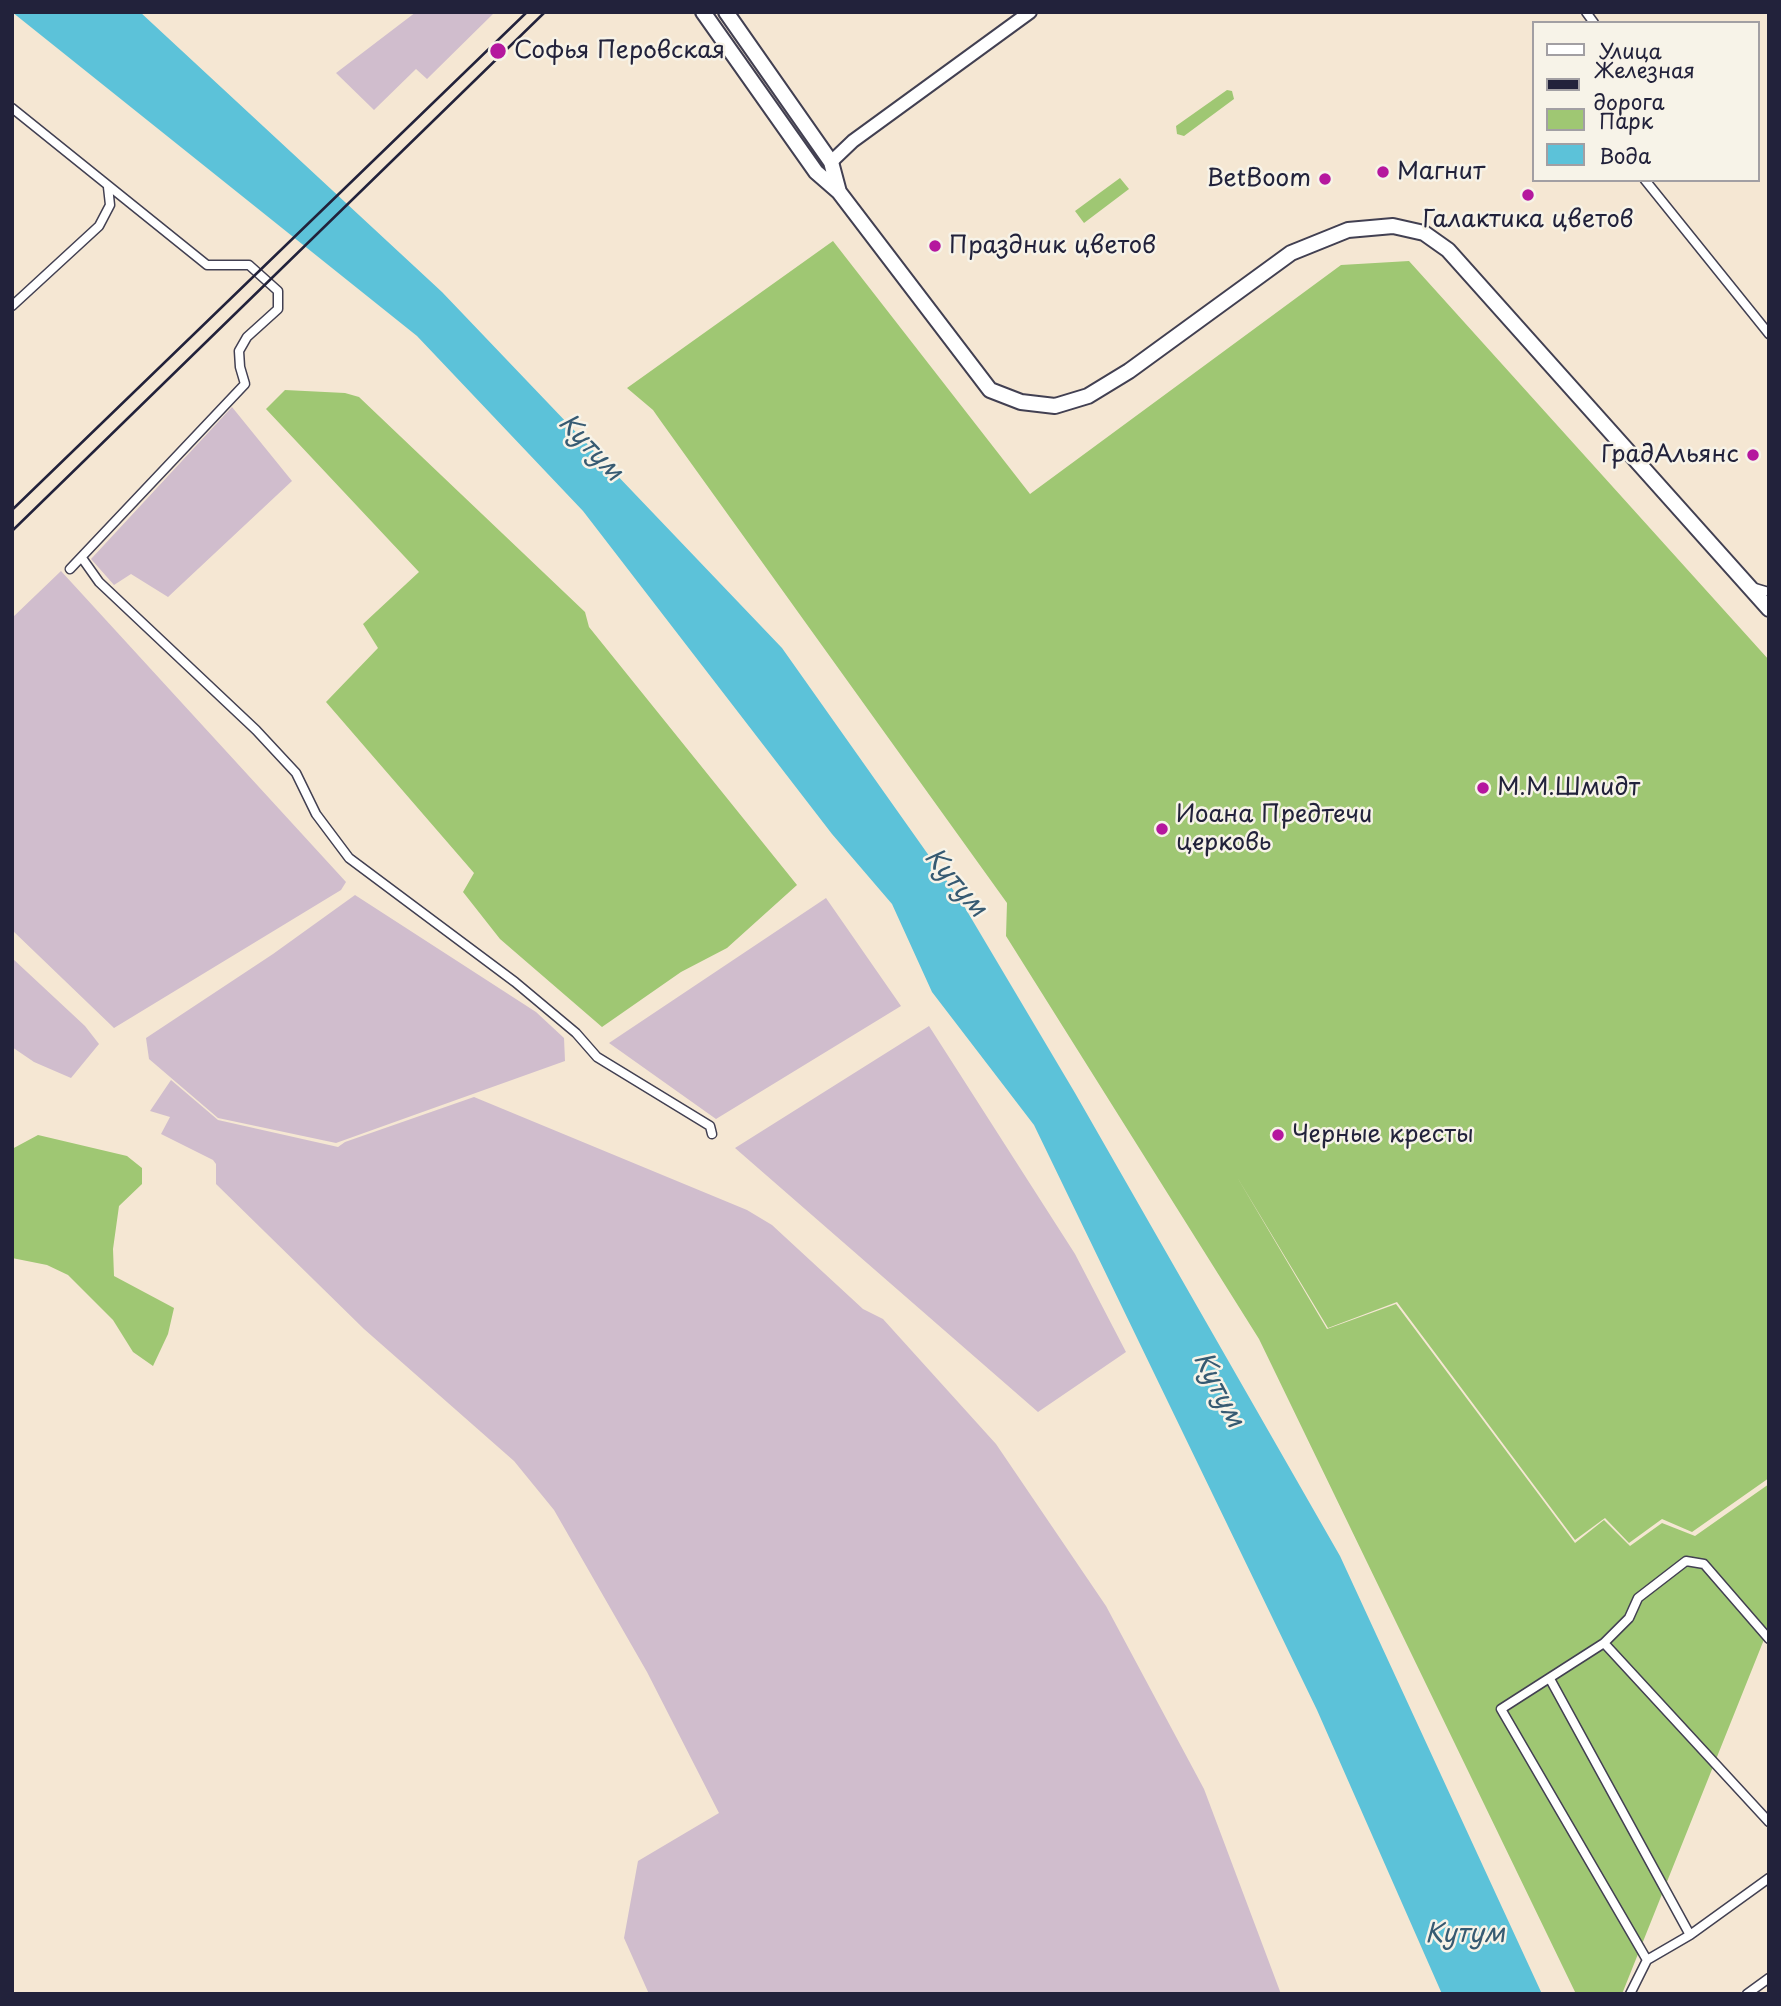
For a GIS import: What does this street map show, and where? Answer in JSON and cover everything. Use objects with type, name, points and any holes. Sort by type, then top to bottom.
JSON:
[{"type":"main road","points":[[703,12],[816,172],[839,192],[990,390],[1021,402],[1055,406],[1088,396],[1121,377],[1291,253],[1348,230],[1393,226],[1424,233],[1448,250],[1769,609]]},
{"type":"main road","points":[[726,12],[831,162],[839,192]]},
{"type":"main road","points":[[816,172],[853,141],[1030,12]]},
{"type":"street","points":[[12,108],[208,265],[249,265],[278,291],[278,309],[247,337],[239,351],[245,384],[70,569]]},
{"type":"street","points":[[1646,182],[1769,334]]},
{"type":"street","points":[[12,306],[99,226],[110,205],[108,187]]},
{"type":"street","points":[[82,558],[99,582],[256,730],[296,774],[316,814],[348,858],[515,982],[576,1033],[597,1056],[710,1126],[712,1134]]},
{"type":"street","points":[[1749,587],[1769,592]]},
{"type":"street","points":[[1647,1960],[1501,1709],[1604,1643],[1629,1618],[1638,1598],[1686,1560],[1704,1563],[1769,1639]]},
{"type":"street","points":[[1604,1643],[1769,1822]]},
{"type":"street","points":[[1550,1679],[1690,1935]]},
{"type":"street","points":[[1630,1994],[1647,1960],[1690,1935],[1769,1878]]},
{"type":"street","points":[[1747,1994],[1769,1978]]},
{"type":"shaded area","points":[[416,12],[495,12],[427,79],[416,69],[374,110],[336,73]]},
{"type":"shaded area","points":[[232,407],[292,481],[168,597],[131,574],[114,585],[91,559]]},
{"type":"shaded area","points":[[61,571],[346,882],[341,890],[114,1028],[12,930],[12,618]]},
{"type":"shaded area","points":[[355,895],[536,1012],[564,1038],[565,1061],[336,1143],[218,1118],[149,1059],[146,1038],[273,954]]},
{"type":"shaded area","points":[[826,898],[901,1006],[716,1119],[609,1043]]},
{"type":"shaded area","points":[[12,958],[85,1026],[99,1044],[71,1078],[34,1062],[12,1047]]},
{"type":"shaded area","points":[[929,1026],[1075,1254],[1126,1352],[1038,1412],[735,1148]]},
{"type":"shaded area","points":[[171,1080],[218,1120],[338,1147],[345,1142],[474,1097],[747,1210],[772,1225],[863,1309],[883,1319],[996,1444],[1106,1606],[1204,1789],[1281,1994],[649,1994],[624,1938],[638,1861],[719,1813],[647,1672],[554,1510],[514,1461],[364,1329],[216,1184],[216,1164],[213,1160],[161,1134],[170,1117],[150,1111]]},
{"type":"green space","points":[[1227,90],[1232,91],[1234,99],[1184,136],[1177,134],[1176,126]]},
{"type":"green space","points":[[1120,178],[1129,189],[1084,223],[1075,211]]},
{"type":"green space","points":[[833,241],[1030,494],[1341,265],[1409,261],[1769,660],[1769,1478],[1692,1532],[1662,1519],[1629,1543],[1605,1518],[1575,1540],[1397,1302],[1328,1328],[1237,1177],[1327,1329],[1396,1304],[1575,1543],[1604,1520],[1630,1546],[1662,1523],[1695,1536],[1769,1484],[1769,1627],[1622,1994],[1576,1994],[1259,1339],[1006,936],[1007,903],[653,410],[627,388]]},
{"type":"green space","points":[[285,390],[345,393],[359,397],[585,612],[589,627],[797,885],[727,948],[681,972],[602,1027],[500,939],[463,892],[474,873],[326,702],[378,648],[363,624],[419,572],[266,409]]},
{"type":"green space","points":[[38,1135],[127,1156],[142,1168],[142,1184],[119,1206],[113,1249],[114,1276],[174,1308],[168,1334],[153,1366],[133,1352],[113,1320],[68,1275],[47,1265],[12,1258],[12,1149]]},
{"type":"water","name":"Кутум","points":[[12,12],[140,12],[442,292],[782,648],[961,901],[1075,1093],[1340,1556],[1542,1994],[1442,1994],[1317,1710],[1034,1125],[932,992],[892,904],[832,834],[583,511],[417,336]]},
{"type":"railway","points":[[12,510],[527,12]]},
{"type":"railway","points":[[12,531],[545,12]]},
{"type":"place","name":"Софья Перовская","points":[[498,51]]},
{"type":"place","name":"Магнит","points":[[1383,172]]},
{"type":"place","name":"BetBoom","points":[[1325,179]]},
{"type":"place","name":"Галактика цветов","points":[[1528,195]]},
{"type":"place","name":"Праздник цветов","points":[[935,246]]},
{"type":"place","name":"ГрадАльянс","points":[[1753,455]]},
{"type":"place","name":"М.М.Шмидт","points":[[1483,788]]},
{"type":"place","name":"Иоана Предтечи церковь","points":[[1162,829]]},
{"type":"place","name":"Черные кресты","points":[[1278,1135]]}]
